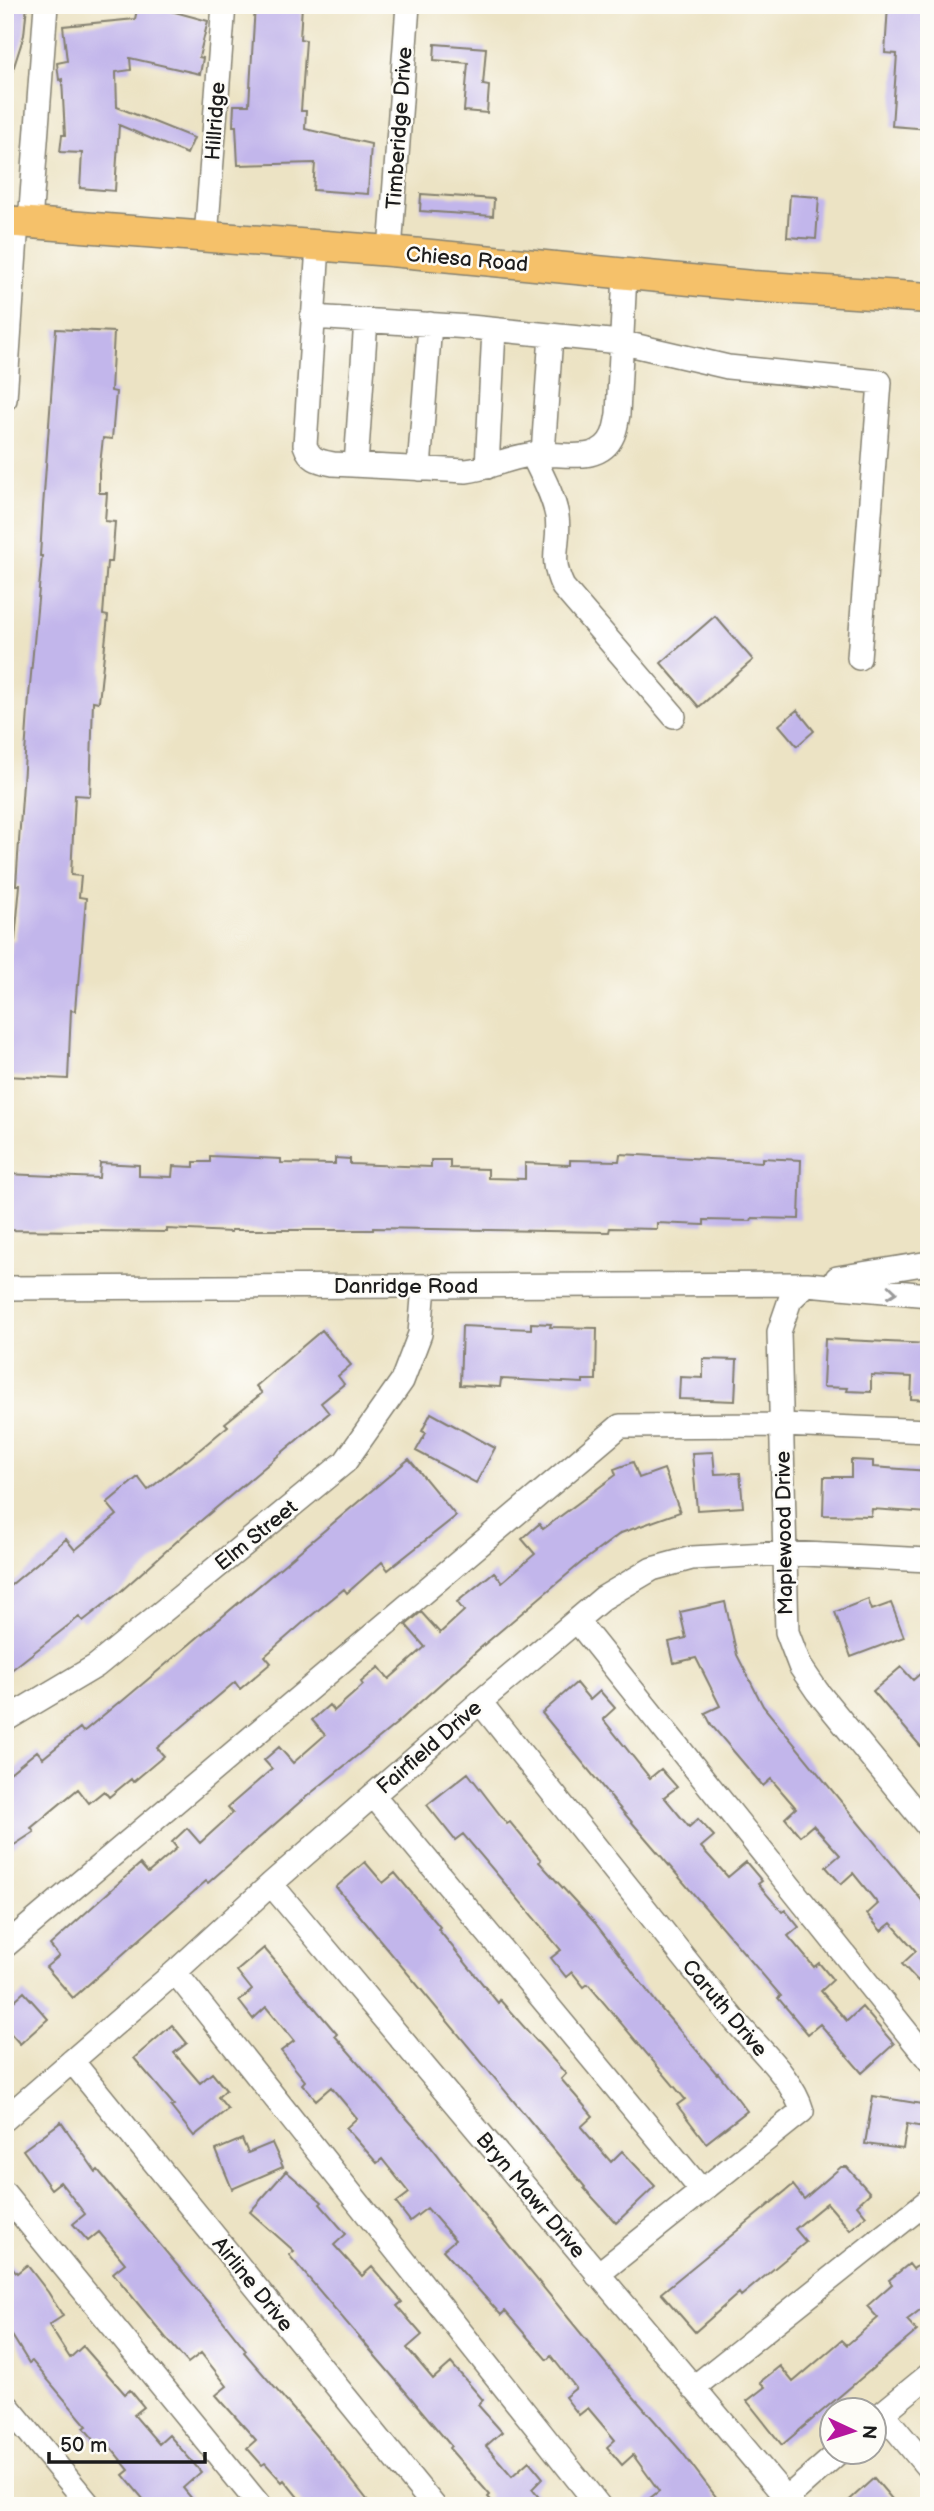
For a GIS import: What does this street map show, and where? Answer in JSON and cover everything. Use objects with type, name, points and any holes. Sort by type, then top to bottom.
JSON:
[{"type":"main road","name":"Chiesa Road","points":[[17,222],[929,298]]},
{"type":"street","points":[[5,399],[17,222],[46,5]]},
{"type":"street","name":"Hillridge","points":[[206,237],[223,5]]},
{"type":"street","name":"Timberidge Drive","points":[[390,251],[408,5]]},
{"type":"street","points":[[318,246],[305,445],[308,455],[333,464],[466,471],[537,454],[575,457],[605,447],[613,435],[618,414],[625,274]]},
{"type":"street","points":[[312,317],[430,324],[620,342],[729,367],[880,382],[859,657]]},
{"type":"street","points":[[356,465],[366,320]]},
{"type":"street","points":[[419,469],[430,324]]},
{"type":"street","points":[[486,467],[494,330]]},
{"type":"street","points":[[551,335],[537,454],[556,513],[558,528],[554,565],[563,587],[674,716]]},
{"type":"street","name":"Danridge Road","points":[[807,1284],[929,1262]]},
{"type":"street","name":"Danridge Road","points":[[5,1288],[807,1284],[929,1295]]},
{"type":"street","name":"Maplewood Drive","points":[[807,1284],[790,1300],[779,1332],[787,1632],[800,1666],[817,1691],[929,1828]]},
{"type":"street","name":"Elm Street","points":[[5,1720],[96,1666],[345,1462],[402,1381],[420,1334],[424,1286]]},
{"type":"street","points":[[5,1946],[620,1426],[782,1425],[929,1431]]},
{"type":"street","name":"Fairfield Drive","points":[[5,2119],[373,1795],[603,1598],[652,1569],[692,1558],[784,1553],[929,1560]]},
{"type":"street","points":[[577,1622],[929,2060]]},
{"type":"street","name":"Caruth Drive","points":[[480,1702],[733,2019],[788,2082],[802,2111],[597,2274]]},
{"type":"street","points":[[373,1795],[702,2191]]},
{"type":"street","name":"Bryn Mawr Drive","points":[[271,1884],[790,2502]]},
{"type":"street","points":[[175,1972],[598,2506]]},
{"type":"street","name":"Airline Drive","points":[[72,2061],[433,2506]]},
{"type":"street","points":[[5,2194],[260,2506]]},
{"type":"street","points":[[693,2388],[929,2200]]},
{"type":"street","points":[[888,2409],[929,2375]]},
{"type":"street","points":[[5,2403],[90,2506]]},
{"type":"street","points":[[888,2427],[929,2469]]},
{"type":"street","points":[[790,2502],[825,2466]]},
{"type":"building","points":[[5,5],[27,5],[24,35],[9,82],[5,82]]},
{"type":"building","points":[[138,5],[149,5],[208,21],[199,57],[203,58],[200,74],[130,58],[131,70],[116,72],[117,107],[194,138],[187,154],[119,125],[115,191],[80,188],[82,153],[60,152],[62,135],[65,135],[62,79],[59,80],[57,63],[67,61],[63,26],[135,19]]},
{"type":"building","points":[[255,5],[302,5],[300,39],[306,40],[301,111],[306,111],[305,129],[371,144],[368,194],[313,190],[315,163],[238,165],[236,126],[233,126],[234,105],[249,105]]},
{"type":"building","points":[[888,5],[929,7],[929,129],[892,126],[897,54],[885,53]]},
{"type":"building","points":[[435,44],[486,48],[483,85],[489,86],[487,113],[464,111],[468,63],[434,60]]},
{"type":"building","points":[[421,194],[494,199],[493,216],[420,211]]},
{"type":"building","points":[[790,195],[819,197],[816,239],[787,237]]},
{"type":"building","points":[[56,329],[114,332],[111,391],[116,392],[112,439],[103,438],[99,473],[99,493],[107,493],[105,521],[115,522],[112,562],[107,562],[103,615],[108,616],[99,702],[93,701],[90,796],[75,795],[71,875],[81,876],[79,897],[86,898],[79,985],[75,1011],[71,1010],[68,1079],[5,1076],[8,979],[20,885],[16,885],[42,556]]},
{"type":"building","points":[[715,616],[753,660],[699,707],[661,663]]},
{"type":"building","points":[[797,710],[814,731],[797,746],[779,725]]},
{"type":"building","points":[[620,1154],[762,1162],[762,1158],[801,1160],[799,1219],[704,1220],[704,1225],[657,1223],[657,1229],[610,1228],[609,1232],[373,1228],[231,1232],[167,1229],[167,1232],[5,1230],[7,1174],[99,1178],[100,1163],[139,1165],[139,1176],[172,1177],[173,1166],[194,1167],[194,1162],[210,1162],[210,1156],[281,1159],[281,1163],[335,1164],[335,1158],[350,1159],[350,1164],[431,1167],[431,1160],[450,1160],[450,1168],[488,1169],[488,1178],[525,1179],[525,1163],[570,1165],[570,1160],[619,1161]]},
{"type":"building","points":[[531,1323],[551,1324],[550,1327],[597,1328],[596,1380],[583,1380],[583,1383],[501,1379],[500,1387],[460,1385],[462,1326],[531,1329]]},
{"type":"building","points":[[322,1330],[351,1365],[338,1376],[344,1384],[321,1403],[329,1413],[120,1592],[83,1621],[79,1617],[5,1675],[5,1590],[66,1539],[75,1550],[117,1515],[107,1503],[138,1477],[148,1490],[186,1461],[228,1426],[225,1423],[262,1393],[256,1386]]},
{"type":"building","points":[[825,1339],[929,1344],[929,1400],[911,1399],[912,1377],[871,1375],[871,1392],[823,1387]]},
{"type":"building","points":[[703,1359],[737,1360],[735,1401],[679,1399],[680,1377],[703,1378]]},
{"type":"building","points":[[431,1413],[495,1448],[476,1483],[416,1451],[426,1433],[422,1431]]},
{"type":"building","points":[[713,1452],[715,1474],[740,1473],[743,1507],[697,1510],[692,1453]]},
{"type":"building","points":[[409,1459],[456,1516],[388,1570],[382,1562],[347,1593],[344,1589],[306,1620],[265,1656],[271,1663],[240,1689],[235,1682],[157,1748],[164,1756],[133,1782],[131,1779],[109,1797],[104,1791],[89,1803],[78,1789],[31,1828],[34,1832],[5,1851],[5,1777],[37,1751],[43,1758],[80,1728],[83,1732],[120,1703]]},
{"type":"building","points":[[851,1460],[873,1461],[873,1467],[929,1471],[929,1513],[872,1509],[871,1516],[823,1515],[824,1477],[851,1477]]},
{"type":"building","points":[[633,1462],[639,1478],[664,1469],[680,1512],[621,1533],[582,1562],[396,1724],[300,1802],[208,1883],[206,1881],[73,1998],[46,1967],[59,1956],[50,1945],[140,1864],[148,1873],[177,1848],[172,1842],[187,1828],[200,1843],[233,1813],[228,1807],[272,1769],[264,1760],[279,1747],[293,1763],[325,1735],[312,1720],[329,1705],[334,1711],[379,1667],[389,1679],[425,1647],[406,1625],[421,1612],[440,1633],[464,1611],[457,1602],[494,1572],[502,1582],[535,1554],[522,1539],[539,1524],[543,1529],[616,1475],[614,1469]]},
{"type":"building","points":[[868,1599],[872,1610],[891,1603],[904,1637],[851,1657],[835,1612]]},
{"type":"building","points":[[725,1602],[737,1655],[763,1706],[929,1909],[929,1971],[918,1981],[902,1964],[916,1951],[891,1923],[881,1931],[867,1914],[878,1904],[853,1873],[841,1884],[826,1867],[840,1855],[813,1825],[800,1836],[785,1818],[796,1808],[771,1779],[763,1786],[712,1726],[705,1713],[720,1706],[696,1658],[674,1663],[669,1642],[686,1638],[680,1612]]},
{"type":"building","points":[[929,1666],[929,1756],[873,1691],[901,1667],[913,1680]]},
{"type":"building","points":[[576,1683],[590,1700],[600,1691],[615,1708],[603,1719],[650,1778],[661,1769],[677,1787],[664,1797],[689,1827],[698,1819],[714,1836],[701,1847],[728,1877],[746,1862],[762,1881],[758,1884],[799,1927],[788,1936],[814,1967],[819,1963],[833,1980],[821,1991],[847,2021],[862,2007],[894,2044],[862,2073],[820,2024],[808,2034],[778,1998],[781,1996],[542,1713]]},
{"type":"building","points":[[468,1773],[507,1824],[510,1822],[541,1860],[539,1862],[595,1923],[663,2011],[718,2073],[747,2111],[706,2143],[677,2105],[685,2099],[588,1984],[584,1987],[572,1972],[566,1977],[551,1958],[561,1950],[463,1834],[455,1840],[427,1805]]},
{"type":"building","points":[[365,1862],[383,1883],[395,1873],[498,2003],[500,2000],[566,2074],[561,2079],[593,2116],[581,2127],[611,2162],[622,2151],[655,2186],[616,2223],[584,2188],[336,1887]]},
{"type":"building","points":[[264,1948],[337,2034],[335,2036],[430,2145],[458,2183],[624,2386],[681,2451],[723,2506],[640,2506],[659,2491],[633,2455],[622,2465],[607,2447],[615,2440],[588,2408],[579,2415],[565,2397],[576,2388],[551,2356],[547,2360],[505,2311],[501,2315],[443,2250],[455,2240],[427,2208],[410,2221],[396,2203],[409,2193],[382,2159],[377,2163],[346,2128],[357,2118],[331,2087],[316,2100],[302,2084],[305,2081],[281,2051],[294,2041],[266,2007],[253,2019],[239,2001],[252,1990],[237,1971]]},
{"type":"building","points":[[24,1992],[48,2019],[20,2044],[5,2027],[5,2009]]},
{"type":"building","points":[[172,2025],[187,2043],[174,2053],[200,2083],[212,2073],[226,2090],[218,2097],[228,2109],[194,2136],[171,2107],[174,2105],[134,2058]]},
{"type":"building","points":[[873,2096],[928,2105],[924,2127],[907,2124],[903,2149],[865,2144]]},
{"type":"building","points":[[61,2122],[96,2172],[98,2170],[216,2312],[246,2350],[244,2352],[372,2506],[305,2506],[284,2480],[282,2482],[265,2463],[262,2465],[247,2448],[256,2440],[216,2395],[227,2386],[201,2353],[188,2363],[166,2338],[113,2273],[125,2263],[99,2232],[88,2241],[73,2224],[85,2214],[60,2182],[51,2189],[23,2150]]},
{"type":"building","points":[[242,2139],[248,2153],[272,2143],[283,2167],[232,2189],[216,2150]]},
{"type":"building","points":[[841,2167],[847,2167],[870,2193],[857,2205],[866,2216],[850,2230],[827,2203],[795,2229],[806,2242],[741,2296],[739,2293],[695,2332],[661,2293],[793,2185],[804,2199]]},
{"type":"building","points":[[286,2171],[322,2202],[320,2204],[346,2234],[334,2245],[362,2276],[372,2267],[402,2302],[397,2306],[422,2335],[407,2348],[433,2379],[451,2363],[483,2400],[478,2405],[502,2432],[486,2446],[512,2476],[529,2461],[543,2478],[532,2489],[546,2506],[496,2506],[488,2497],[490,2495],[449,2448],[451,2446],[289,2255],[294,2251],[250,2212]]},
{"type":"building","points":[[929,2257],[929,2303],[907,2320],[917,2331],[840,2396],[818,2396],[818,2415],[782,2445],[747,2401],[765,2387],[760,2382],[780,2366],[793,2382],[842,2340],[847,2345],[878,2318],[867,2306],[892,2284],[889,2280],[909,2264],[913,2269]]},
{"type":"building","points":[[5,2258],[17,2273],[27,2265],[48,2292],[63,2316],[49,2325],[70,2358],[83,2346],[125,2394],[130,2390],[144,2407],[134,2415],[159,2444],[169,2435],[201,2472],[183,2488],[198,2506],[149,2506],[123,2475],[129,2470],[107,2443],[101,2448],[84,2428],[87,2426],[32,2361],[29,2363],[5,2324]]},
{"type":"building","points":[[874,2478],[898,2506],[843,2506]]}]
